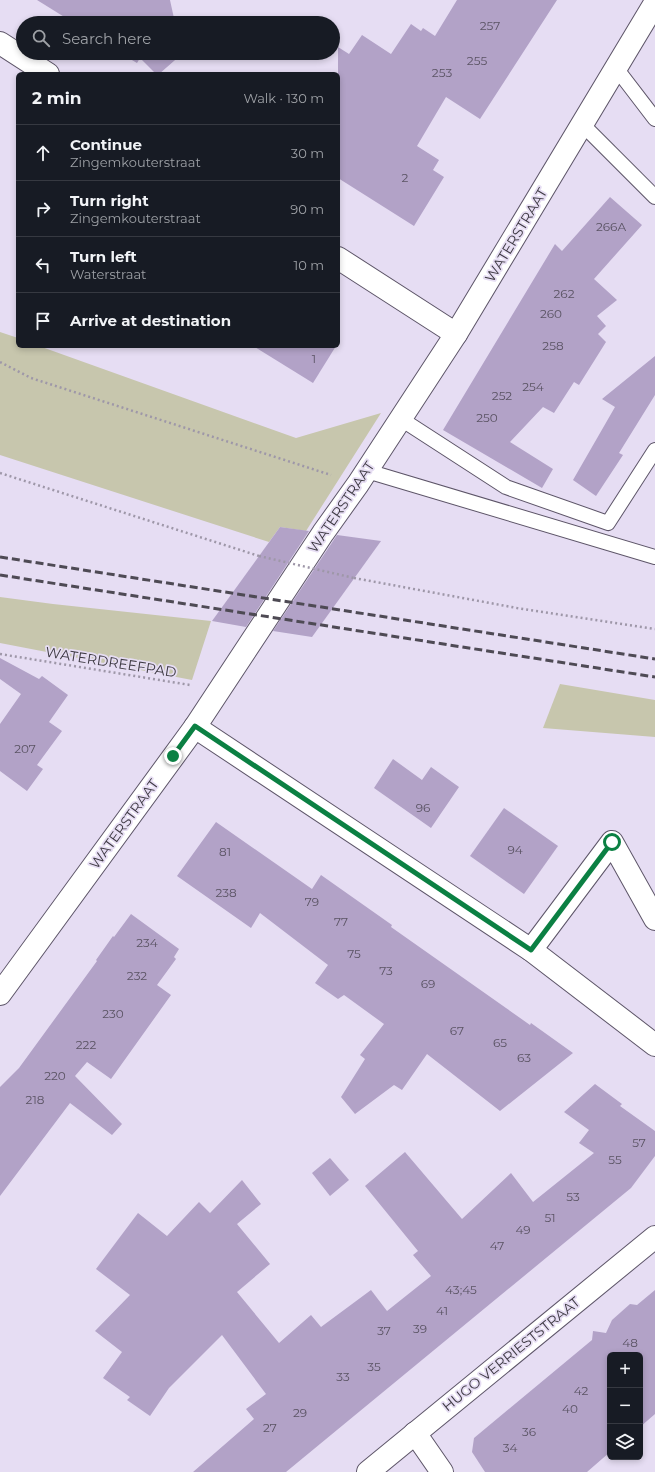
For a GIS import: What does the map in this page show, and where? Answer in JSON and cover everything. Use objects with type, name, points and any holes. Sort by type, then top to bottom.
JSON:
[{"type":"street","name":"WATERSTRAAT","points":[[0,994],[195,726],[323,533],[363,477],[456,334],[655,3]]},
{"type":"street","points":[[0,43],[16,53]]},
{"type":"street","points":[[26,60],[45,72]]},
{"type":"street","points":[[340,259],[456,334]]},
{"type":"street","points":[[195,726],[531,950],[655,1045]]},
{"type":"street","points":[[531,950],[612,842],[655,919]]},
{"type":"street","name":"HUGO VERRIESTSTRAAT","points":[[368,1472],[655,1237]]},
{"type":"street","points":[[415,1433],[442,1472]]},
{"type":"lane","points":[[616,68],[655,119]]},
{"type":"lane","points":[[582,124],[655,197]]},
{"type":"lane","points":[[401,419],[506,487],[608,522],[655,450]]},
{"type":"lane","points":[[363,477],[655,558]]},
{"type":"path","points":[[0,362],[31,378],[363,477]]},
{"type":"path","points":[[0,473],[259,556],[354,578],[517,608],[655,629]]},
{"type":"path","name":"WATERDREEFPAD","points":[[0,654],[218,690]]},
{"type":"green space","points":[[0,332],[16,337],[16,348],[45,348],[296,438],[381,413],[306,531],[280,527],[269,542],[0,455]]},
{"type":"green space","points":[[0,597],[211,621],[192,680],[0,643]]},
{"type":"green space","points":[[560,684],[655,700],[655,737],[543,728]]},
{"type":"building","points":[[37,0],[170,0],[173,16],[63,16]]},
{"type":"building","points":[[457,0],[557,0],[480,119],[446,97],[417,146],[439,160],[433,170],[444,177],[414,226],[340,179],[340,72],[338,72],[338,60],[340,60],[340,48],[349,54],[362,35],[391,54],[411,24],[421,31],[423,28],[435,36]]},
{"type":"building","points":[[132,60],[139,60],[137,63]]},
{"type":"building","points":[[142,60],[175,60],[161,72],[154,72]]},
{"type":"building","points":[[610,197],[642,225],[594,279],[617,300],[597,316],[606,326],[598,334],[606,342],[579,385],[574,382],[554,413],[543,407],[510,442],[553,469],[542,488],[443,430],[555,244],[562,251]]},
{"type":"building","points":[[256,348],[335,348],[313,383]]},
{"type":"building","points":[[655,356],[655,395],[619,453],[623,455],[596,496],[573,480],[615,407],[602,399]]},
{"type":"building","points":[[280,527],[309,531],[246,627],[212,621]]},
{"type":"building","points":[[337,535],[381,541],[312,637],[273,631]]},
{"type":"building","points":[[0,658],[39,679],[42,676],[68,695],[49,722],[62,731],[37,765],[43,769],[27,791],[0,771],[0,724],[21,694],[0,679]]},
{"type":"building","points":[[393,759],[422,780],[431,767],[459,787],[431,828],[374,788]]},
{"type":"building","points":[[504,808],[558,846],[524,894],[470,856]]},
{"type":"building","points":[[216,822],[312,889],[321,875],[392,925],[391,927],[530,1025],[531,1023],[573,1053],[500,1111],[427,1054],[402,1090],[394,1085],[355,1114],[341,1097],[365,1059],[360,1055],[384,1024],[344,995],[338,999],[315,983],[328,965],[260,913],[251,928],[177,876]]},
{"type":"building","points":[[131,914],[179,949],[174,957],[176,959],[157,985],[171,995],[111,1079],[87,1062],[75,1076],[122,1124],[112,1135],[70,1103],[0,1196],[0,1087],[19,1068],[97,961],[96,960],[113,936],[114,937]]},
{"type":"building","points":[[595,1084],[622,1104],[620,1106],[655,1131],[655,1156],[631,1188],[286,1472],[193,1472],[254,1419],[246,1409],[266,1394],[222,1335],[169,1388],[150,1416],[127,1400],[130,1397],[103,1378],[122,1352],[95,1331],[130,1295],[96,1269],[138,1213],[167,1236],[199,1202],[210,1213],[242,1180],[261,1204],[237,1224],[270,1264],[237,1292],[279,1343],[311,1315],[321,1327],[371,1290],[387,1311],[431,1276],[413,1255],[418,1251],[365,1186],[405,1152],[462,1219],[511,1173],[533,1202],[594,1153],[579,1143],[589,1130],[564,1112]]},
{"type":"building","points":[[330,1158],[349,1180],[330,1196],[312,1173]]},
{"type":"building","points":[[655,1290],[655,1414],[643,1424],[643,1352],[607,1352],[607,1455],[587,1472],[485,1472],[472,1452],[474,1438],[592,1340],[593,1331],[606,1333],[612,1320],[630,1304],[637,1305]]},
{"type":"railway","points":[[0,557],[655,659]]},
{"type":"railway","points":[[0,575],[655,677]]},
{"type":"route","points":[[173,756],[195,726],[531,950],[612,842]]}]
